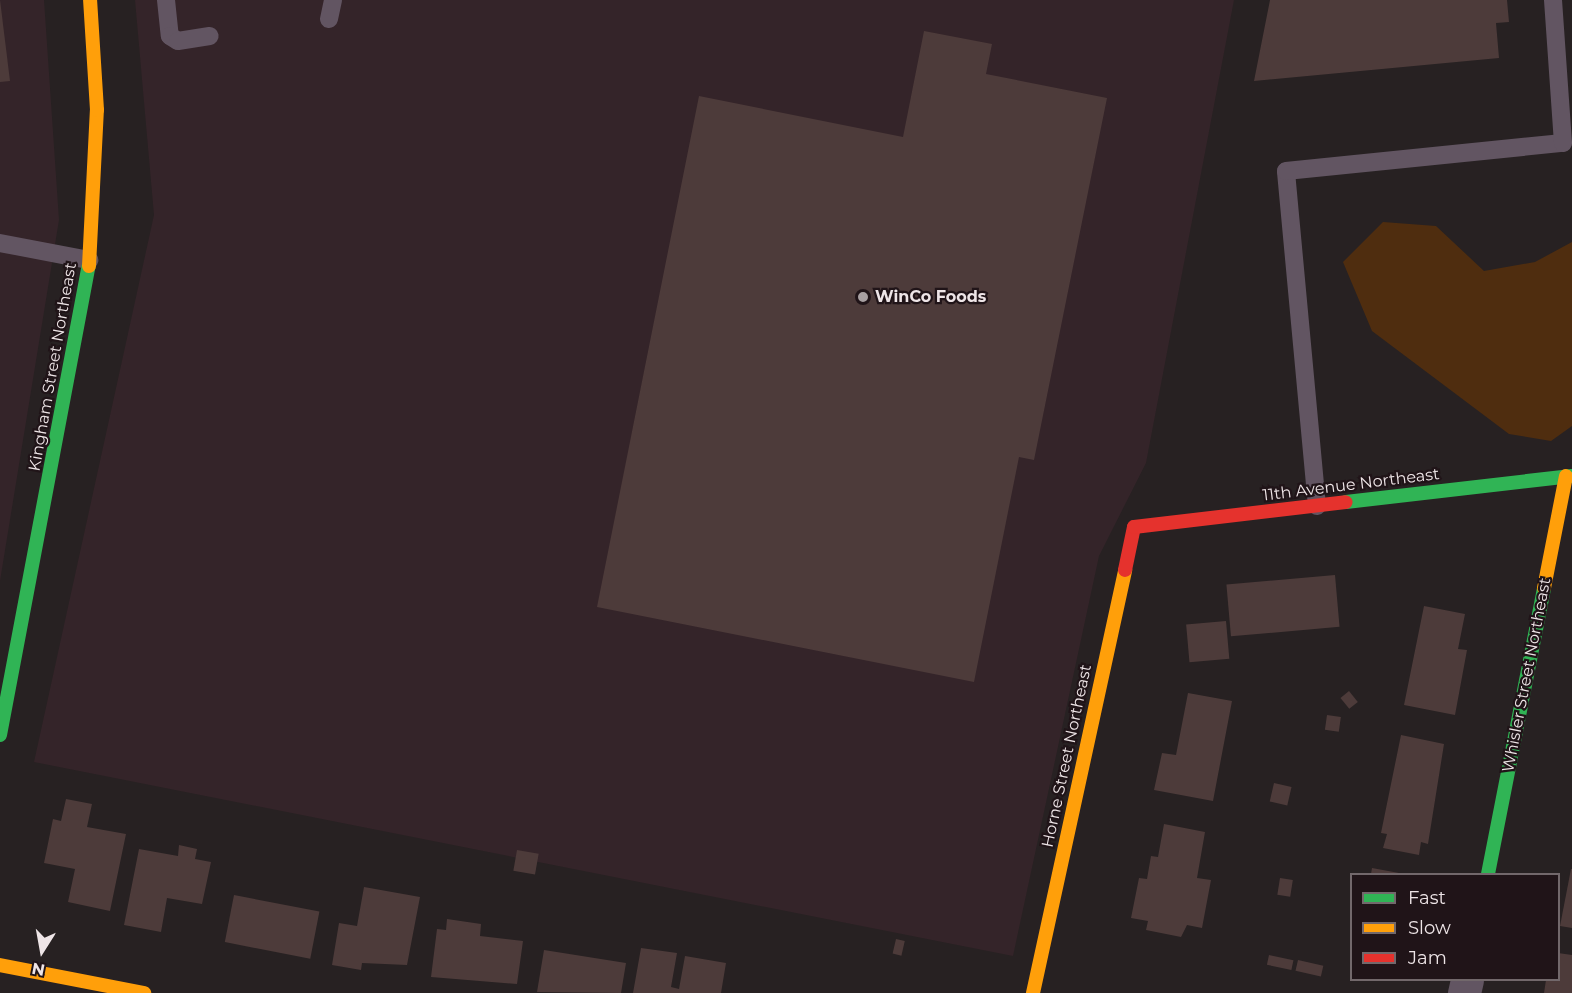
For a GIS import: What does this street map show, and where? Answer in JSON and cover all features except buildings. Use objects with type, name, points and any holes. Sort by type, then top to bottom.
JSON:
[{"type":"street","name":"Kingham Street Northeast","points":[[0,735],[89,260],[97,110],[90,0]]},
{"type":"street","name":"11th Avenue Northeast","points":[[1134,526],[1569,476]]},
{"type":"street","name":"Whisler Street Northeast","points":[[1488,873],[1569,476]]},
{"type":"street","name":"Horne Street Northeast","points":[[1034,993],[1134,526]]},
{"type":"street","points":[[0,965],[144,993]]},
{"type":"lane","points":[[166,0],[170,36],[178,41],[210,36]]},
{"type":"lane","points":[[329,19],[333,0]]},
{"type":"lane","points":[[1317,506],[1286,171],[1563,143],[1553,0]]},
{"type":"lane","points":[[0,243],[89,260]]},
{"type":"lane","points":[[0,638],[19,640]]},
{"type":"shaded area","points":[[0,0],[44,0],[59,220],[0,581]]},
{"type":"shaded area","points":[[135,0],[1234,0],[1146,463],[1099,556],[1013,956],[34,762],[154,215]]},
{"type":"shaded area","points":[[1383,222],[1436,226],[1484,271],[1535,262],[1572,242],[1572,426],[1551,441],[1509,434],[1372,331],[1343,262]]},
{"type":"traffic: fast","points":[[0,735],[89,266]]},
{"type":"traffic: fast","points":[[1346,502],[1572,476]]},
{"type":"traffic: fast","points":[[1488,873],[1544,588]]},
{"type":"traffic: slow","points":[[89,266],[97,110],[90,0]]},
{"type":"traffic: slow","points":[[1544,588],[1566,476]]},
{"type":"traffic: slow","points":[[1033,993],[1125,570]]},
{"type":"traffic: slow","points":[[0,965],[144,993]]},
{"type":"traffic: jam","points":[[1125,570],[1134,527],[1346,502]]},
{"type":"place","name":"WinCo Foods","points":[[863,297]]}]
